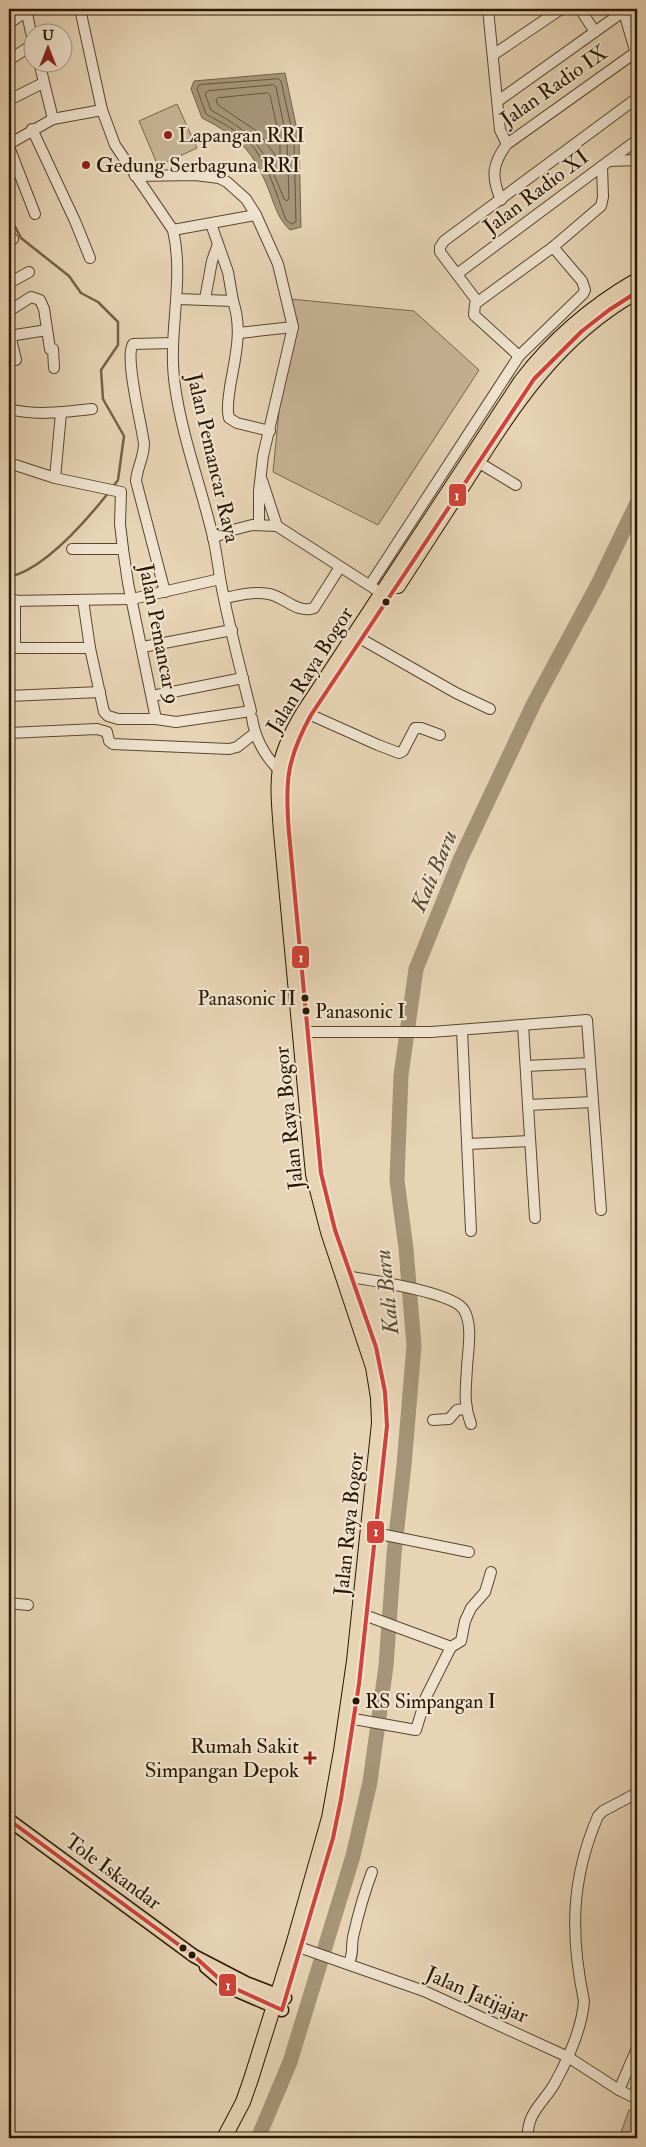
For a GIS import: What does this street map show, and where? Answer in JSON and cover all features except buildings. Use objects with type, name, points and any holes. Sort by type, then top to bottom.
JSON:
[{"type":"highway","name":"Jalan Raya Bogor","points":[[224,2138],[243,2102],[302,1949],[335,1828],[359,1720],[382,1535],[386,1434],[386,1407],[376,1347],[347,1277],[318,1197],[303,1032],[281,832],[277,784],[278,769],[291,732],[506,400],[532,367],[574,325],[603,302],[637,280]]},
{"type":"highway","name":"Jalan Raya Bogor","points":[[303,1032],[286,778],[289,760],[295,744],[312,715],[363,640],[381,592],[478,462],[518,402],[553,357],[586,328],[637,292]]},
{"type":"highway","name":"Jalan Raya Bogor","points":[[302,1949],[342,1751],[378,1437],[378,1398],[373,1367],[347,1277]]},
{"type":"highway","name":"Jalan Raya Bogor","points":[[233,2138],[257,2086],[280,2002]]},
{"type":"main road","name":"Tole Iskandar","points":[[9,1820],[194,1956],[225,1984],[280,2002]]},
{"type":"street","name":"Jalan Pemancar Raya","points":[[80,9],[102,110],[115,145],[173,230],[177,258],[178,298],[173,343],[173,368],[180,412],[214,538],[220,579],[255,733],[270,761],[278,769]]},
{"type":"street","points":[[493,55],[561,9]]},
{"type":"street","points":[[580,9],[595,32]]},
{"type":"street","points":[[9,23],[26,10]]},
{"type":"street","name":"Jalan Radio IX","points":[[490,10],[500,130],[506,144],[637,54]]},
{"type":"street","points":[[498,101],[623,10],[637,54]]},
{"type":"street","points":[[9,60],[22,52]]},
{"type":"street","points":[[40,72],[53,119]]},
{"type":"street","points":[[9,100],[43,83]]},
{"type":"street","points":[[477,301],[440,252],[440,247],[444,241],[637,98]]},
{"type":"street","points":[[35,214],[9,146],[32,129],[53,119],[102,110]]},
{"type":"street","points":[[32,129],[90,258]]},
{"type":"street","name":"Jalan Radio XI","points":[[457,274],[637,140]]},
{"type":"street","points":[[501,200],[495,187],[494,169],[500,153],[506,144]]},
{"type":"street","points":[[519,356],[474,315],[473,308],[477,301],[553,247],[601,206],[605,164],[637,160]]},
{"type":"street","points":[[135,176],[196,175],[219,178],[234,187],[246,199],[256,215],[278,264],[293,327],[263,456],[258,525]]},
{"type":"street","points":[[173,230],[256,215]]},
{"type":"street","points":[[211,224],[228,272],[239,333],[227,412],[229,418],[237,423],[270,431]]},
{"type":"street","points":[[205,299],[212,261],[218,244]]},
{"type":"street","points":[[214,538],[229,531],[258,525],[277,526],[381,592],[519,356],[584,294],[585,290],[582,281],[553,247]]},
{"type":"street","points":[[9,283],[29,272]]},
{"type":"street","points":[[9,311],[27,298],[36,298],[43,304],[50,349],[53,349],[54,368]]},
{"type":"street","points":[[178,298],[233,301]]},
{"type":"street","points":[[239,333],[293,327]]},
{"type":"street","points":[[16,360],[10,335],[47,330]]},
{"type":"street","points":[[165,592],[136,481],[138,466],[144,452],[144,444],[132,382],[130,349],[133,344],[173,343]]},
{"type":"street","points":[[9,408],[25,412],[61,413],[92,409]]},
{"type":"street","points":[[55,478],[61,413]]},
{"type":"street","points":[[478,462],[516,485]]},
{"type":"street","points":[[9,463],[55,478],[122,494],[120,524],[123,549]]},
{"type":"street","points":[[262,480],[277,526]]},
{"type":"street","name":"Jalan Pemancar 9","points":[[72,548],[123,549],[156,719]]},
{"type":"street","points":[[225,598],[250,593],[271,594],[302,610],[308,610],[314,608],[340,567]]},
{"type":"street","points":[[90,648],[12,648],[12,601],[132,600],[220,579]]},
{"type":"street","points":[[83,600],[90,648],[104,712],[108,716],[118,719],[188,721],[251,715]]},
{"type":"street","points":[[142,647],[232,630]]},
{"type":"street","points":[[363,640],[456,693],[490,710]]},
{"type":"street","points":[[152,696],[243,678]]},
{"type":"street","points":[[9,696],[100,692]]},
{"type":"street","points":[[312,715],[378,745],[399,752],[403,751],[415,728],[421,728],[440,735]]},
{"type":"street","points":[[9,733],[97,729],[107,732],[109,741],[113,744],[229,749],[237,747],[255,733]]},
{"type":"street","points":[[303,1032],[431,1032],[587,1020],[601,1210]]},
{"type":"street","points":[[523,1025],[535,1218]]},
{"type":"street","points":[[462,1030],[471,1231]]},
{"type":"street","points":[[526,1066],[590,1063]]},
{"type":"street","points":[[528,1105],[593,1102]]},
{"type":"street","points":[[468,1144],[530,1141]]},
{"type":"street","points":[[347,1277],[434,1293],[452,1300],[463,1308],[467,1316],[469,1328],[465,1409],[471,1424]]},
{"type":"street","points":[[433,1420],[449,1419],[457,1410],[465,1409]]},
{"type":"street","points":[[382,1535],[469,1552]]},
{"type":"street","points":[[359,1720],[416,1730],[426,1697],[451,1647],[461,1641],[465,1621],[471,1608],[484,1592],[491,1572]]},
{"type":"street","points":[[9,1602],[28,1605]]},
{"type":"street","points":[[372,1618],[451,1647]]},
{"type":"street","points":[[528,2138],[528,2130],[535,2110],[556,2082],[581,2024],[584,2001],[574,1920],[580,1868],[598,1816],[603,1811],[637,1793]]},
{"type":"street","points":[[348,1964],[352,1957],[353,1939],[364,1891],[372,1872]]},
{"type":"street","name":"Jalan Jatijajar","points":[[302,1949],[424,1991],[568,2057],[619,2090],[637,2099]]},
{"type":"street","points":[[619,2090],[637,2048]]},
{"type":"shaded area","name":"Lapangan RRI","points":[[177,104],[197,148],[158,166],[139,121]]},
{"type":"shaded area","points":[[290,299],[414,311],[479,370],[378,525],[273,472]]},
{"type":"shaded area","points":[[629,2110],[637,2113],[637,2138],[619,2138]]},
{"type":"water","points":[[285,73],[299,139],[301,227],[290,230],[278,213],[264,179],[252,157],[227,132],[202,118],[191,89],[194,81]]},
{"type":"waterway","points":[[9,215],[21,238],[69,276],[81,293],[98,302],[118,322],[118,345],[101,370],[103,399],[124,436],[118,480],[112,488]]},
{"type":"waterway","points":[[9,577],[23,572],[50,554],[77,530],[109,492]]},
{"type":"waterway","name":"Kali Baru","points":[[258,2138],[290,2062],[353,1856],[370,1782],[386,1666],[394,1554],[414,1346],[406,1249],[397,1180],[401,1075],[416,969],[460,860],[534,703],[598,584],[637,503]]},
{"type":"transit line","name":"1","points":[[9,1820],[194,1956],[225,1984],[282,2010],[333,1838],[341,1799],[359,1684],[387,1426],[385,1392],[376,1347],[335,1230],[321,1173],[289,833],[287,800],[289,772],[296,745],[311,715],[534,379],[582,331],[609,310],[637,292]]},
{"type":"place","name":"Lapangan RRI","points":[[168,135]]},
{"type":"place","name":"Gedung Serbaguna RRI","points":[[86,165]]},
{"type":"place","name":"Panasonic II","points":[[305,998]]},
{"type":"place","name":"Panasonic I","points":[[306,1011]]},
{"type":"place","name":"RS Simpangan I","points":[[356,1701]]},
{"type":"place","name":"Rumah Sakit Simpangan Depok","points":[[310,1758]]}]
